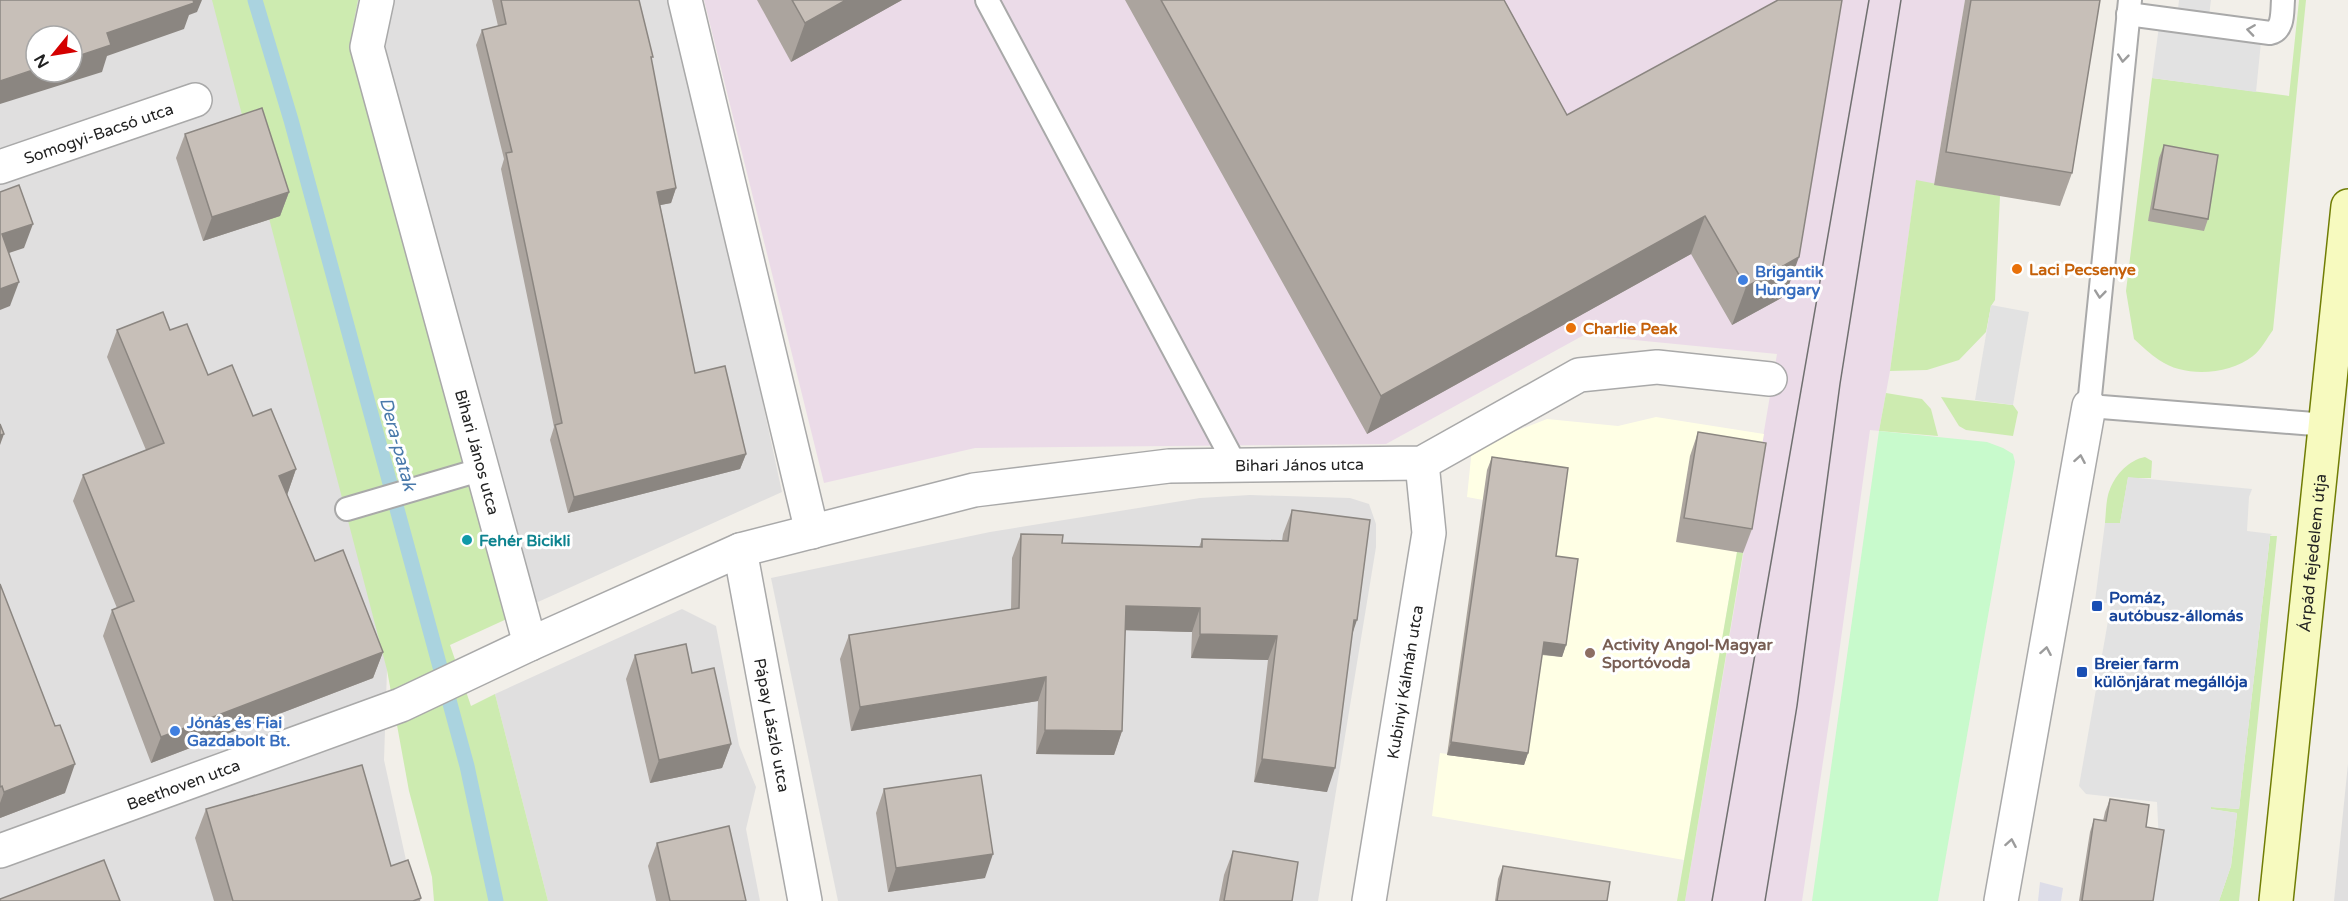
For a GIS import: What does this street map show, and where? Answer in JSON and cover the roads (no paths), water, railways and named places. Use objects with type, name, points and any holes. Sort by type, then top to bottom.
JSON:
[{"type":"main road","name":"Árpád fejedelem útja","points":[[2276,901],[2348,206]]},
{"type":"street","name":"Bihari János utca","points":[[377,0],[367,47],[530,644],[740,550],[974,490],[1169,466],[1422,463],[1580,375],[1657,367],[1770,379]]},
{"type":"street","points":[[685,0],[812,532]]},
{"type":"street","name":"Somogyi-Bacsó utca","points":[[0,168],[195,100]]},
{"type":"street","points":[[2001,901],[2089,406]]},
{"type":"street","name":"Kubinyi Kálmán utca","points":[[1369,901],[1429,533],[1422,463]]},
{"type":"street","name":"Pápay László utca","points":[[740,550],[805,901]]},
{"type":"street","name":"Beethoven utca","points":[[0,851],[421,696],[530,644]]},
{"type":"lane","points":[[987,0],[1236,466]]},
{"type":"lane","points":[[2283,0],[2280,26],[2276,32],[2270,33],[2129,7],[2089,406],[2327,425]]},
{"type":"lane","points":[[346,509],[483,469]]},
{"type":"waterway","name":"Dera-patak","points":[[255,0],[291,120],[467,766],[496,901]]},
{"type":"tram line","points":[[1712,901],[1869,0]]},
{"type":"tram line","points":[[1765,901],[1797,706],[1840,384],[1901,0]]},
{"type":"place","name":"Laci Pecsenye","points":[[2017,269]]},
{"type":"place","name":"Brigantik Hungary","points":[[1743,280]]},
{"type":"place","name":"Charlie Peak","points":[[1571,328]]},
{"type":"place","name":"Fehér Bicikli","points":[[467,540]]},
{"type":"place","name":"Pomáz, autóbusz-állomás","points":[[2097,606]]},
{"type":"place","name":"Activity Angol-Magyar Sportóvoda","points":[[1590,653]]},
{"type":"place","name":"Breier farm különjárat megállója","points":[[2082,672]]},
{"type":"place","name":"Jónás és Fiai Gazdabolt Bt.","points":[[175,731]]}]
